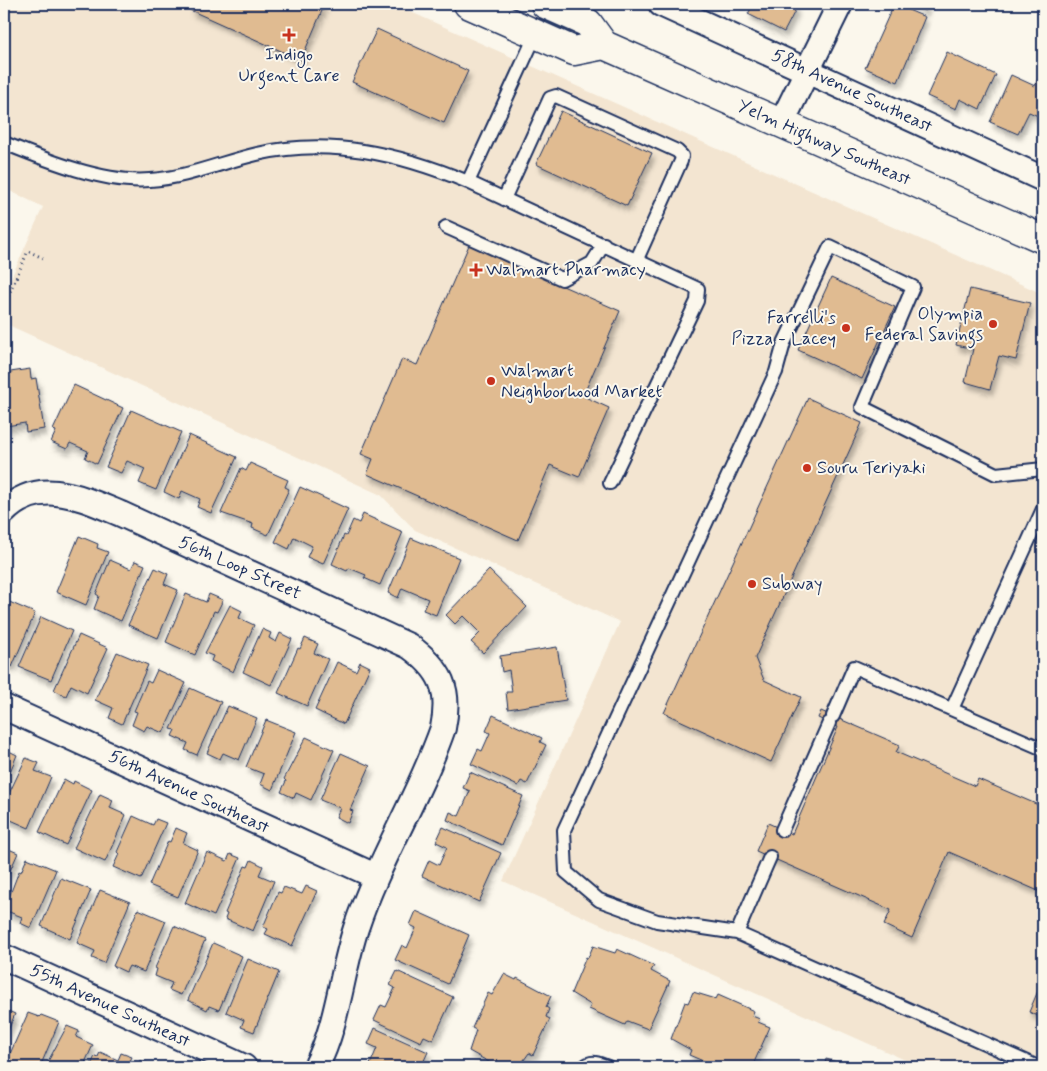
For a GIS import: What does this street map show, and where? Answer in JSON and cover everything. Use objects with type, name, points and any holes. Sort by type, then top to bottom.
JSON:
[{"type":"main road","points":[[468,4],[574,51],[604,45]]},
{"type":"main road","name":"Yelm Highway Southeast","points":[[545,4],[588,23],[604,45],[1043,239]]},
{"type":"street","name":"58th Avenue Southeast","points":[[661,4],[1043,179]]},
{"type":"street","points":[[781,124],[840,4]]},
{"type":"street","name":"56th Loop Street","points":[[11,506],[36,493],[62,493],[121,514],[409,646],[428,659],[444,686],[446,712],[444,728],[375,876]]},
{"type":"street","name":"56th Avenue Southeast","points":[[4,707],[375,876]]},
{"type":"street","points":[[316,1067],[326,1048],[356,929],[375,876]]},
{"type":"street","name":"55th Avenue Southeast","points":[[4,957],[244,1067]]},
{"type":"lane","points":[[468,182],[536,34]]},
{"type":"lane","points":[[504,199],[550,98],[556,96],[677,151],[682,156],[637,259]]},
{"type":"lane","points":[[4,143],[74,168],[126,180],[150,180],[193,172],[259,153],[295,147],[345,148],[381,154],[430,166],[468,182],[698,289],[697,301],[610,483]]},
{"type":"lane","points":[[446,227],[562,279],[592,263],[604,244]]},
{"type":"lane","points":[[1038,1067],[737,933],[657,921],[599,900],[566,872],[564,830],[776,372],[784,343],[830,247],[913,287],[862,407],[996,474],[1043,469]]},
{"type":"lane","points":[[952,709],[1043,509]]},
{"type":"lane","points":[[782,830],[854,667],[1043,750]]},
{"type":"lane","points":[[737,933],[770,857]]},
{"type":"lane","points":[[584,1067],[588,1064],[598,1063],[608,1067]]},
{"type":"path","points":[[4,305],[28,251],[43,258]]},
{"type":"shaded area","points":[[4,4],[393,4],[1043,294],[1043,1067],[921,1067],[503,881],[620,622],[415,530],[381,495],[4,323],[4,294],[43,207],[4,188]]},
{"type":"building","points":[[193,4],[318,4],[324,6],[301,60],[190,10]]},
{"type":"building","points":[[753,4],[793,4],[792,6],[796,9],[784,32],[748,14]]},
{"type":"building","points":[[894,4],[925,17],[898,82],[865,68]]},
{"type":"building","points":[[913,4],[925,4],[927,5],[925,11]]},
{"type":"building","points":[[377,29],[468,71],[444,123],[352,82]]},
{"type":"building","points":[[947,52],[996,75],[980,109],[960,99],[956,109],[927,96]]},
{"type":"building","points":[[1011,75],[1035,86],[1039,76],[1043,78],[1043,118],[1029,112],[1018,134],[990,122]]},
{"type":"building","points":[[561,111],[652,153],[627,206],[536,164]]},
{"type":"building","name":"Walmart Neighborhood Market","points":[[469,245],[620,311],[583,396],[609,408],[579,477],[550,465],[518,540],[367,474],[373,459],[361,454],[402,359],[417,365]]},
{"type":"building","name":"Farrelli's Pizza - Lacey","points":[[831,278],[895,307],[862,379],[798,350]]},
{"type":"building","name":"Olympia Federal Savings","points":[[970,289],[1030,303],[1016,360],[999,356],[990,389],[965,382],[973,349],[956,345]]},
{"type":"building","points":[[30,369],[31,379],[36,378],[44,429],[26,432],[25,423],[6,426],[7,431],[4,431],[4,373]]},
{"type":"building","points":[[74,385],[123,408],[97,464],[85,458],[88,451],[70,443],[67,449],[51,442],[56,431],[53,430]]},
{"type":"building","points":[[808,398],[862,423],[755,658],[764,680],[801,697],[771,762],[664,713]]},
{"type":"building","points":[[131,410],[181,432],[156,490],[139,483],[145,469],[127,461],[121,473],[106,467]]},
{"type":"building","points":[[189,435],[237,457],[211,513],[197,507],[200,499],[182,491],[179,499],[164,492]]},
{"type":"building","points":[[250,463],[288,480],[285,487],[289,489],[268,535],[252,528],[253,524],[221,513],[241,468],[246,471]]},
{"type":"building","points":[[300,487],[348,509],[323,564],[307,557],[312,546],[294,537],[289,549],[275,542]]},
{"type":"building","points":[[363,514],[403,532],[380,585],[364,578],[366,575],[349,568],[347,571],[332,564],[344,535],[346,536],[353,520],[359,523]]},
{"type":"building","points":[[79,536],[98,544],[97,548],[108,552],[86,605],[56,592]]},
{"type":"building","points":[[411,538],[459,558],[436,615],[423,610],[428,599],[402,588],[398,598],[388,593]]},
{"type":"building","points":[[110,560],[131,569],[135,561],[145,565],[121,621],[94,609],[99,596],[96,594]]},
{"type":"building","points":[[155,568],[168,574],[164,584],[178,590],[158,638],[128,625]]},
{"type":"building","points":[[489,570],[527,607],[483,653],[471,642],[480,633],[463,616],[455,624],[446,615]]},
{"type":"building","points":[[186,594],[206,602],[209,594],[223,600],[217,612],[214,611],[195,655],[166,642]]},
{"type":"building","points":[[7,601],[35,613],[12,667],[4,663],[4,607]]},
{"type":"building","points":[[230,605],[242,611],[239,618],[254,625],[233,672],[211,661],[213,656],[205,653]]},
{"type":"building","points":[[41,617],[72,631],[51,680],[19,667]]},
{"type":"building","points":[[262,629],[271,633],[269,638],[276,642],[280,633],[292,639],[271,685],[243,672]]},
{"type":"building","points":[[79,635],[108,648],[87,693],[71,685],[66,696],[54,690]]},
{"type":"building","points":[[305,638],[318,644],[314,653],[328,659],[307,706],[278,693],[298,648],[300,649]]},
{"type":"building","points":[[557,647],[566,700],[508,709],[506,692],[512,692],[509,670],[502,672],[500,656]]},
{"type":"building","points":[[117,652],[148,665],[122,724],[109,718],[113,708],[95,700]]},
{"type":"building","points":[[337,662],[356,671],[360,662],[370,667],[344,724],[315,710]]},
{"type":"building","points":[[157,670],[186,683],[163,733],[147,726],[144,731],[132,725],[137,712],[134,711],[147,681],[151,683]]},
{"type":"building","points":[[190,688],[221,702],[197,755],[185,750],[188,743],[172,736],[175,730],[171,729]]},
{"type":"building","points":[[228,706],[257,718],[239,760],[223,753],[220,759],[207,753]]},
{"type":"building","points":[[821,711],[900,745],[896,752],[975,786],[978,779],[1043,807],[1043,893],[949,852],[912,938],[884,925],[891,910],[756,851],[768,823],[792,834],[838,727],[818,718]]},
{"type":"building","points":[[493,715],[542,738],[540,742],[546,745],[527,784],[521,781],[518,786],[471,764],[478,749],[482,751],[490,733],[486,731]]},
{"type":"building","points":[[266,720],[296,732],[272,790],[260,784],[264,774],[246,767]]},
{"type":"building","points":[[306,737],[334,750],[311,800],[296,793],[294,798],[281,792],[286,781],[284,779]]},
{"type":"building","points":[[7,750],[17,755],[4,786],[4,756]]},
{"type":"building","points":[[341,753],[370,766],[350,810],[353,811],[348,823],[336,817],[340,808],[320,800]]},
{"type":"building","points":[[26,758],[39,763],[35,771],[51,777],[29,828],[4,817],[4,804]]},
{"type":"building","points":[[470,772],[523,796],[502,845],[447,820],[450,812],[459,816],[470,791],[463,788]]},
{"type":"building","points":[[64,779],[73,784],[74,781],[92,790],[66,845],[39,832]]},
{"type":"building","points":[[100,794],[113,800],[110,808],[126,815],[105,862],[74,848]]},
{"type":"building","points":[[133,816],[153,825],[156,819],[166,823],[141,879],[113,867],[119,854],[117,852]]},
{"type":"building","points":[[443,827],[501,853],[479,902],[422,876],[429,860],[439,865],[447,847],[436,842]]},
{"type":"building","points":[[176,828],[187,833],[183,843],[198,850],[178,897],[149,885],[168,841],[170,842]]},
{"type":"building","points":[[4,847],[18,853],[4,884]]},
{"type":"building","points":[[207,852],[227,861],[230,854],[240,858],[214,916],[185,903]]},
{"type":"building","points":[[27,858],[56,870],[31,928],[20,923],[22,917],[4,910],[19,871],[21,872]]},
{"type":"building","points":[[251,860],[263,866],[259,875],[274,881],[253,931],[225,919],[227,914],[225,913],[245,866],[248,867]]},
{"type":"building","points":[[61,878],[91,890],[70,939],[41,926]]},
{"type":"building","points":[[306,886],[317,891],[292,946],[265,934],[268,929],[263,927],[278,892],[281,893],[284,887],[302,894]]},
{"type":"building","points":[[100,890],[130,902],[104,963],[92,958],[95,951],[77,943]]},
{"type":"building","points":[[138,909],[166,921],[144,972],[129,966],[126,972],[113,966]]},
{"type":"building","points":[[416,911],[469,935],[448,984],[395,960],[402,945],[407,948],[416,928],[410,925]]},
{"type":"building","points":[[174,926],[205,940],[181,995],[169,990],[172,983],[155,976],[157,969],[155,968]]},
{"type":"building","points":[[213,943],[242,956],[219,1010],[209,1006],[207,1010],[188,1000]]},
{"type":"building","points":[[593,946],[615,953],[617,949],[654,966],[651,971],[670,981],[648,1029],[627,1021],[625,1025],[589,1009],[591,1005],[571,993],[586,957],[588,958]]},
{"type":"building","points":[[248,959],[279,972],[254,1032],[241,1027],[244,1020],[226,1012]]},
{"type":"building","points":[[397,971],[453,997],[433,1040],[424,1036],[421,1042],[374,1020],[381,1005],[386,1007],[395,988],[390,985]]},
{"type":"building","points":[[504,974],[516,980],[517,978],[551,996],[546,1007],[549,1009],[546,1017],[550,1019],[533,1055],[529,1053],[519,1067],[498,1067],[469,1051],[476,1030],[472,1028],[488,993],[492,995]]},
{"type":"building","points":[[1043,979],[1043,1018],[1029,1012]]},
{"type":"building","points":[[693,992],[716,999],[718,995],[754,1011],[752,1016],[760,1019],[758,1022],[770,1027],[752,1067],[717,1067],[689,1055],[691,1050],[671,1039],[685,1002],[688,1003]]},
{"type":"building","points":[[4,1009],[15,1014],[4,1040]]},
{"type":"building","points":[[28,1013],[39,1017],[41,1015],[59,1022],[40,1067],[9,1067],[5,1065]]},
{"type":"building","points":[[67,1026],[79,1031],[76,1037],[93,1045],[83,1067],[45,1067]]},
{"type":"building","points":[[375,1028],[428,1052],[421,1067],[369,1067],[377,1048],[368,1044]]},
{"type":"building","points":[[100,1052],[118,1060],[121,1053],[132,1057],[127,1067],[90,1067],[95,1056],[98,1057]]},
{"type":"building","points":[[826,1059],[849,1065],[850,1061],[866,1066],[824,1067]]},
{"type":"building","points":[[140,1060],[152,1065],[152,1067],[137,1067]]},
{"type":"place","name":"Indigo Urgent Care","points":[[289,35]]},
{"type":"place","name":"Walmart Pharmacy","points":[[476,270]]},
{"type":"place","name":"Olympia Federal Savings","points":[[993,324]]},
{"type":"place","name":"Farrelli's Pizza - Lacey","points":[[846,328]]},
{"type":"place","name":"Walmart Neighborhood Market","points":[[491,381]]},
{"type":"place","name":"Souru Teriyaki","points":[[807,468]]},
{"type":"place","name":"Subway","points":[[752,584]]}]
